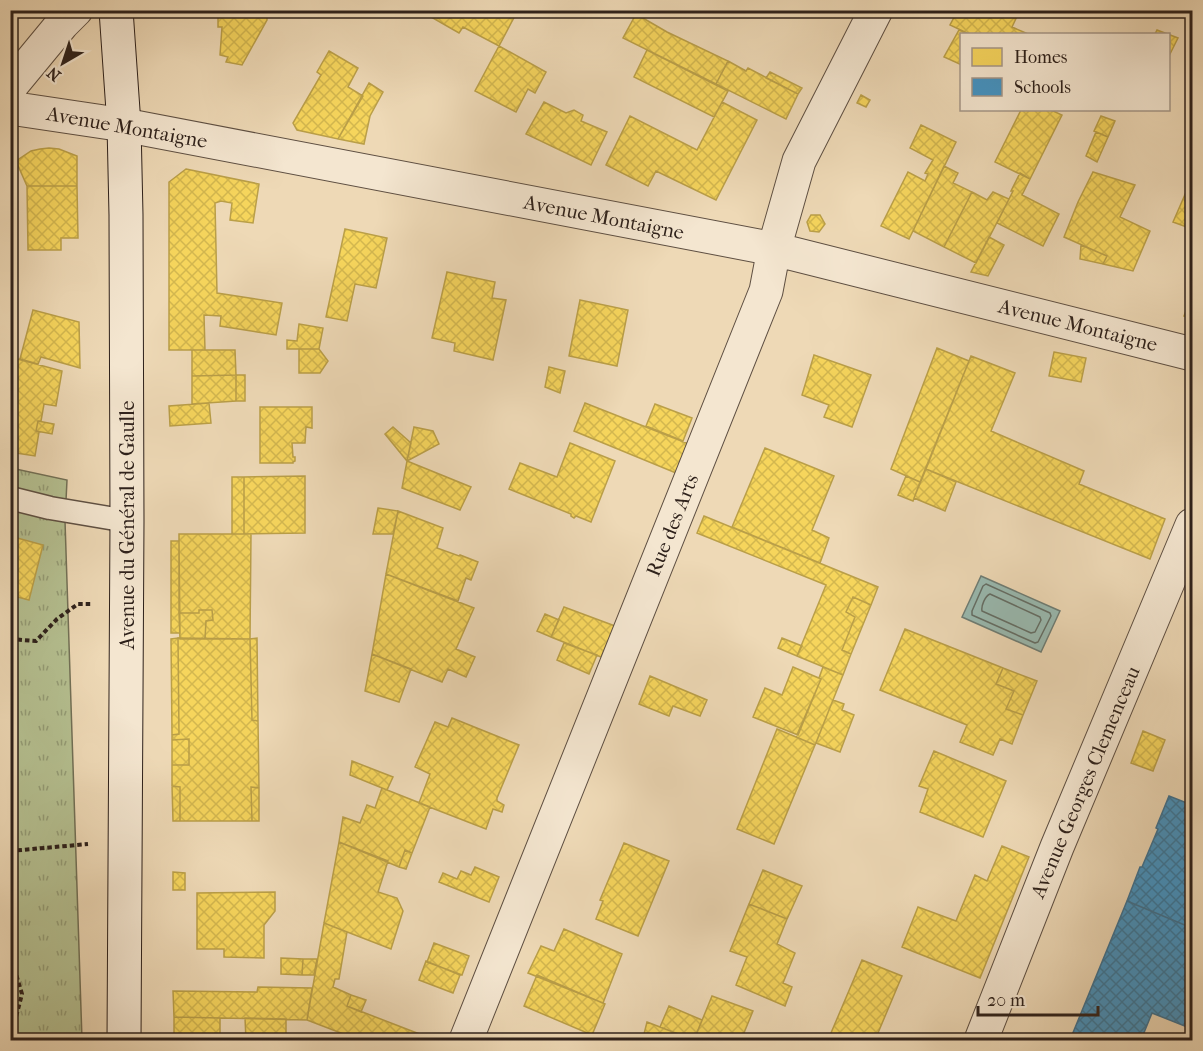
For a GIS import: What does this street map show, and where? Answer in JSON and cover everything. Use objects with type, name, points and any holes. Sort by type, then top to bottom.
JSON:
[{"type":"street","points":[[10,87],[76,10]]},
{"type":"street","name":"Avenue du Général de Gaulle","points":[[116,10],[124,125],[126,226],[127,603],[124,1041]]},
{"type":"street","name":"Rue des Arts","points":[[466,1041],[766,291],[774,249],[799,161],[876,10]]},
{"type":"street","name":"Avenue Montaigne","points":[[10,108],[124,125],[774,249],[1192,354]]},
{"type":"street","name":"Avenue Georges Clemenceau","points":[[981,1041],[1057,847],[1192,525]]},
{"type":"lane","points":[[10,498],[50,508],[127,521]]},
{"type":"path","points":[[10,639],[36,641],[57,619],[78,604],[127,603]]},
{"type":"path","points":[[10,851],[125,842]]},
{"type":"path","points":[[10,954],[22,994],[10,1040]]},
{"type":"green space","points":[[11,468],[67,480],[65,521],[82,1040],[11,1040]]},
{"type":"water","points":[[981,576],[1060,611],[1041,652],[962,617]]},
{"type":"building: Homes","points":[[218,10],[267,10],[267,20],[242,65],[226,62],[228,57],[220,55],[222,27],[218,27]]},
{"type":"building: Homes","points":[[435,10],[518,10],[499,46],[463,27],[459,33],[431,17]]},
{"type":"building: Homes","points":[[958,10],[1020,10],[1012,27],[1026,33],[967,33],[950,25]]},
{"type":"building: Homes","points":[[636,14],[667,32],[728,61],[716,84],[623,38]]},
{"type":"building: Homes","points":[[959,30],[966,33],[960,33],[960,64],[944,57]]},
{"type":"building: Homes","points":[[1170,35],[1178,38],[1170,54]]},
{"type":"building: Homes","points":[[499,46],[546,72],[535,93],[528,89],[516,112],[475,91]]},
{"type":"building: Homes","points":[[647,50],[728,91],[714,117],[634,77]]},
{"type":"building: Homes","points":[[329,51],[358,68],[348,87],[363,96],[338,139],[297,130],[293,123],[321,75],[317,72]]},
{"type":"building: Homes","points":[[728,61],[746,71],[748,68],[798,94],[786,119],[716,84]]},
{"type":"building: Homes","points":[[770,72],[802,88],[798,94],[766,78]]},
{"type":"building: Homes","points":[[369,83],[383,92],[370,116],[364,144],[338,139]]},
{"type":"building: Homes","points":[[861,95],[870,100],[866,107],[857,103]]},
{"type":"building: Homes","points":[[544,102],[566,113],[574,110],[583,115],[581,121],[607,132],[591,165],[526,134]]},
{"type":"building: Homes","points":[[722,102],[757,120],[716,200],[656,171],[648,186],[606,165],[630,116],[697,150]]},
{"type":"building: Homes","points":[[1020,111],[1053,111],[1062,115],[1030,179],[995,162]]},
{"type":"building: Homes","points":[[1101,116],[1115,121],[1108,137],[1094,131]]},
{"type":"building: Homes","points":[[921,125],[956,142],[909,239],[881,226],[908,172],[925,181],[928,174],[925,173],[933,160],[910,148]]},
{"type":"building: Homes","points":[[1096,132],[1108,137],[1097,162],[1086,156]]},
{"type":"building: Homes","points":[[49,148],[77,156],[77,186],[27,186],[16,161],[31,151]]},
{"type":"building: Homes","points":[[944,166],[958,173],[953,183],[972,192],[944,247],[913,231]]},
{"type":"building: Homes","points":[[186,169],[259,184],[253,223],[230,220],[232,203],[221,201],[215,203],[217,293],[282,303],[276,335],[220,326],[221,316],[204,315],[205,350],[169,350],[169,182]]},
{"type":"building: Homes","points":[[1093,172],[1135,185],[1120,217],[1150,231],[1133,271],[1103,264],[1107,256],[1064,237]]},
{"type":"building: Homes","points":[[1020,173],[1030,179],[1022,195],[1059,214],[1043,246],[997,223]]},
{"type":"building: Homes","points":[[27,186],[77,186],[78,238],[61,238],[61,250],[28,250]]},
{"type":"building: Homes","points":[[1187,190],[1192,192],[1192,229],[1173,222]]},
{"type":"building: Homes","points":[[972,192],[987,200],[993,192],[1009,199],[976,263],[944,247]]},
{"type":"building: Homes","points":[[811,215],[820,215],[825,224],[819,232],[810,231],[807,222]]},
{"type":"building: Homes","points":[[345,229],[387,238],[376,288],[355,284],[347,321],[326,317]]},
{"type":"building: Homes","points":[[989,237],[1004,245],[988,276],[971,272]]},
{"type":"building: Homes","points":[[1081,245],[1107,256],[1103,264],[1080,259]]},
{"type":"building: Homes","points":[[447,272],[495,282],[492,298],[506,300],[493,360],[454,351],[455,343],[432,338]]},
{"type":"building: Homes","points":[[1192,296],[1192,318],[1184,316]]},
{"type":"building: Homes","points":[[580,300],[628,310],[617,366],[569,356]]},
{"type":"building: Homes","points":[[33,310],[79,322],[80,368],[41,357],[38,364],[20,359]]},
{"type":"building: Homes","points":[[299,324],[323,328],[319,349],[287,349],[287,340],[297,341]]},
{"type":"building: Homes","points":[[937,348],[969,361],[920,482],[891,469]]},
{"type":"building: Homes","points":[[299,349],[319,349],[328,361],[320,373],[299,373]]},
{"type":"building: Homes","points":[[192,350],[235,350],[236,375],[192,376]]},
{"type":"building: Homes","points":[[1054,352],[1086,358],[1081,382],[1049,376]]},
{"type":"building: Homes","points":[[814,355],[871,375],[852,427],[824,417],[829,405],[802,395]]},
{"type":"building: Homes","points":[[971,356],[1015,373],[991,431],[1084,471],[1079,484],[1165,519],[1150,559],[926,469]]},
{"type":"building: Homes","points":[[10,357],[62,371],[56,406],[44,404],[41,421],[38,421],[36,431],[39,432],[35,456],[10,452]]},
{"type":"building: Homes","points":[[549,367],[565,371],[560,393],[545,387]]},
{"type":"building: Homes","points":[[236,375],[245,375],[245,401],[236,401]]},
{"type":"building: Homes","points":[[236,375],[236,401],[192,404],[192,376]]},
{"type":"building: Homes","points":[[209,403],[211,423],[170,426],[169,406]]},
{"type":"building: Homes","points":[[585,403],[689,444],[676,473],[574,431]]},
{"type":"building: Homes","points":[[655,404],[692,418],[683,441],[646,426]]},
{"type":"building: Homes","points":[[260,407],[312,407],[312,428],[306,427],[305,443],[292,443],[293,457],[295,457],[293,463],[260,463]]},
{"type":"building: Homes","points":[[38,421],[54,424],[52,434],[36,431]]},
{"type":"building: Homes","points":[[393,427],[411,443],[407,461],[385,434]]},
{"type":"building: Homes","points":[[414,427],[433,431],[439,444],[407,461]]},
{"type":"building: Homes","points":[[570,443],[615,461],[591,522],[576,516],[574,518],[571,514],[509,489],[520,463],[557,477]]},
{"type":"building: Homes","points":[[765,448],[834,476],[812,530],[829,538],[820,563],[732,527]]},
{"type":"building: Homes","points":[[407,461],[471,487],[460,510],[402,488]]},
{"type":"building: Homes","points":[[926,469],[956,482],[945,511],[914,498]]},
{"type":"building: Homes","points":[[305,476],[305,533],[244,534],[244,477]]},
{"type":"building: Homes","points":[[906,476],[920,482],[913,501],[898,495]]},
{"type":"building: Homes","points":[[232,477],[244,477],[244,534],[232,534]]},
{"type":"building: Homes","points":[[378,508],[398,511],[393,534],[373,534]]},
{"type":"building: Homes","points":[[398,511],[443,528],[437,548],[478,562],[471,580],[466,578],[458,601],[386,574]]},
{"type":"building: Homes","points":[[704,516],[878,587],[871,605],[853,597],[846,612],[855,617],[842,650],[851,654],[843,675],[797,656],[826,585],[697,533]]},
{"type":"building: Homes","points":[[179,534],[251,534],[250,639],[205,639],[206,621],[213,620],[212,610],[199,610],[199,613],[179,613]]},
{"type":"building: Homes","points":[[10,536],[43,545],[29,600],[10,595]]},
{"type":"building: Homes","points":[[171,541],[179,541],[180,633],[171,633]]},
{"type":"building: Homes","points":[[386,574],[474,608],[456,649],[475,657],[466,677],[448,669],[442,682],[372,654]]},
{"type":"building: Homes","points":[[853,597],[871,605],[851,654],[842,650],[855,617],[846,612]]},
{"type":"building: Homes","points":[[564,607],[615,626],[601,657],[551,637]]},
{"type":"building: Homes","points":[[199,610],[212,610],[213,620],[206,621],[205,639],[180,639],[179,613],[199,613]]},
{"type":"building: Homes","points":[[545,614],[559,620],[551,637],[537,631]]},
{"type":"building: Homes","points":[[905,629],[1003,668],[996,684],[1014,691],[1006,709],[1023,715],[1012,744],[1000,739],[993,755],[960,742],[967,725],[880,690]]},
{"type":"building: Homes","points":[[178,638],[250,639],[252,720],[258,721],[259,788],[251,787],[252,821],[180,821],[180,787],[172,786],[172,765],[189,765],[189,739],[172,740],[172,735],[179,734]]},
{"type":"building: Homes","points":[[178,638],[179,734],[172,735],[171,639]]},
{"type":"building: Homes","points":[[257,638],[258,721],[252,720],[250,639]]},
{"type":"building: Homes","points":[[782,638],[802,646],[797,656],[778,648]]},
{"type":"building: Homes","points":[[564,643],[597,655],[589,674],[557,660]]},
{"type":"building: Homes","points":[[372,654],[411,669],[399,702],[365,691]]},
{"type":"building: Homes","points":[[793,667],[821,679],[798,735],[753,717],[765,688],[782,695]]},
{"type":"building: Homes","points":[[823,667],[843,675],[815,745],[796,737],[821,679],[819,678]]},
{"type":"building: Homes","points":[[1003,668],[1037,681],[1023,715],[1006,709],[1014,691],[996,684]]},
{"type":"building: Homes","points":[[650,676],[707,700],[700,716],[673,706],[669,716],[639,704]]},
{"type":"building: Homes","points":[[833,700],[844,704],[842,710],[854,715],[840,752],[816,743]]},
{"type":"building: Homes","points":[[452,718],[519,745],[497,798],[497,801],[504,805],[502,812],[493,809],[486,829],[419,803],[430,774],[415,767],[435,722],[448,727]]},
{"type":"building: Homes","points":[[777,729],[815,745],[774,844],[737,829]]},
{"type":"building: Homes","points":[[1143,731],[1165,740],[1153,771],[1131,763]]},
{"type":"building: Homes","points":[[189,739],[189,765],[172,765],[172,740]]},
{"type":"building: Homes","points":[[934,751],[1006,781],[983,837],[920,812],[928,789],[919,786]]},
{"type":"building: Homes","points":[[352,761],[393,777],[387,790],[350,775]]},
{"type":"building: Homes","points":[[172,786],[180,787],[180,821],[173,821]]},
{"type":"building: Homes","points":[[251,787],[259,788],[259,821],[252,821]]},
{"type":"building: Homes","points":[[382,788],[430,807],[412,853],[405,850],[399,867],[339,842],[343,817],[360,823],[367,805],[375,808]]},
{"type":"building: Homes","points":[[339,842],[388,861],[378,892],[397,898],[403,911],[391,949],[324,923]]},
{"type":"building: Homes","points":[[624,843],[669,861],[638,936],[596,919],[603,901],[600,900]]},
{"type":"building: Homes","points":[[1002,846],[1029,857],[980,978],[902,947],[918,907],[956,921],[975,875],[987,881]]},
{"type":"building: Homes","points":[[405,850],[412,853],[406,869],[399,867]]},
{"type":"building: Homes","points":[[475,867],[499,877],[489,902],[439,882],[443,873],[457,879],[461,871],[471,875]]},
{"type":"building: Homes","points":[[763,870],[802,886],[787,919],[749,904]]},
{"type":"building: Homes","points":[[173,872],[185,873],[185,890],[173,890]]},
{"type":"building: Homes","points":[[275,892],[275,911],[264,925],[264,958],[224,957],[224,949],[197,949],[197,893]]},
{"type":"building: Homes","points":[[749,904],[787,919],[777,944],[795,953],[783,983],[792,987],[785,1006],[736,985],[747,957],[730,951]]},
{"type":"building: Homes","points":[[324,923],[347,932],[339,979],[335,979],[333,987],[351,995],[347,1006],[422,1035],[419,1040],[359,1040],[307,1020]]},
{"type":"building: Homes","points":[[564,929],[622,954],[603,1003],[528,973],[541,946],[554,951]]},
{"type":"building: Homes","points":[[434,943],[469,956],[462,975],[427,962]]},
{"type":"building: Homes","points":[[281,958],[303,959],[302,975],[281,974]]},
{"type":"building: Homes","points":[[303,959],[317,959],[314,975],[302,975]]},
{"type":"building: Homes","points":[[862,960],[902,976],[875,1040],[828,1040]]},
{"type":"building: Homes","points":[[426,961],[460,975],[453,993],[419,980]]},
{"type":"building: Homes","points":[[537,975],[605,1004],[592,1035],[524,1006]]},
{"type":"building: Homes","points":[[258,987],[312,988],[307,1020],[174,1017],[173,991],[257,992]]},
{"type":"building: Homes","points":[[351,995],[366,1000],[361,1012],[347,1006]]},
{"type":"building: Homes","points":[[712,996],[753,1011],[741,1040],[724,1037],[723,1040],[694,1040]]},
{"type":"building: Homes","points":[[669,1006],[702,1020],[694,1040],[660,1027]]},
{"type":"building: Homes","points":[[174,1017],[220,1018],[220,1040],[174,1040]]},
{"type":"building: Homes","points":[[245,1018],[286,1019],[286,1040],[246,1040]]},
{"type":"building: Homes","points":[[647,1022],[694,1040],[660,1040],[644,1034]]},
{"type":"building: Homes","points":[[644,1034],[660,1040],[641,1040]]},
{"type":"building: Schools","points":[[1169,796],[1192,805],[1192,913],[1187,926],[1127,901],[1158,829],[1156,828]]},
{"type":"building: Schools","points":[[1127,901],[1192,928],[1192,1029],[1152,1013],[1141,1040],[1070,1040]]}]
